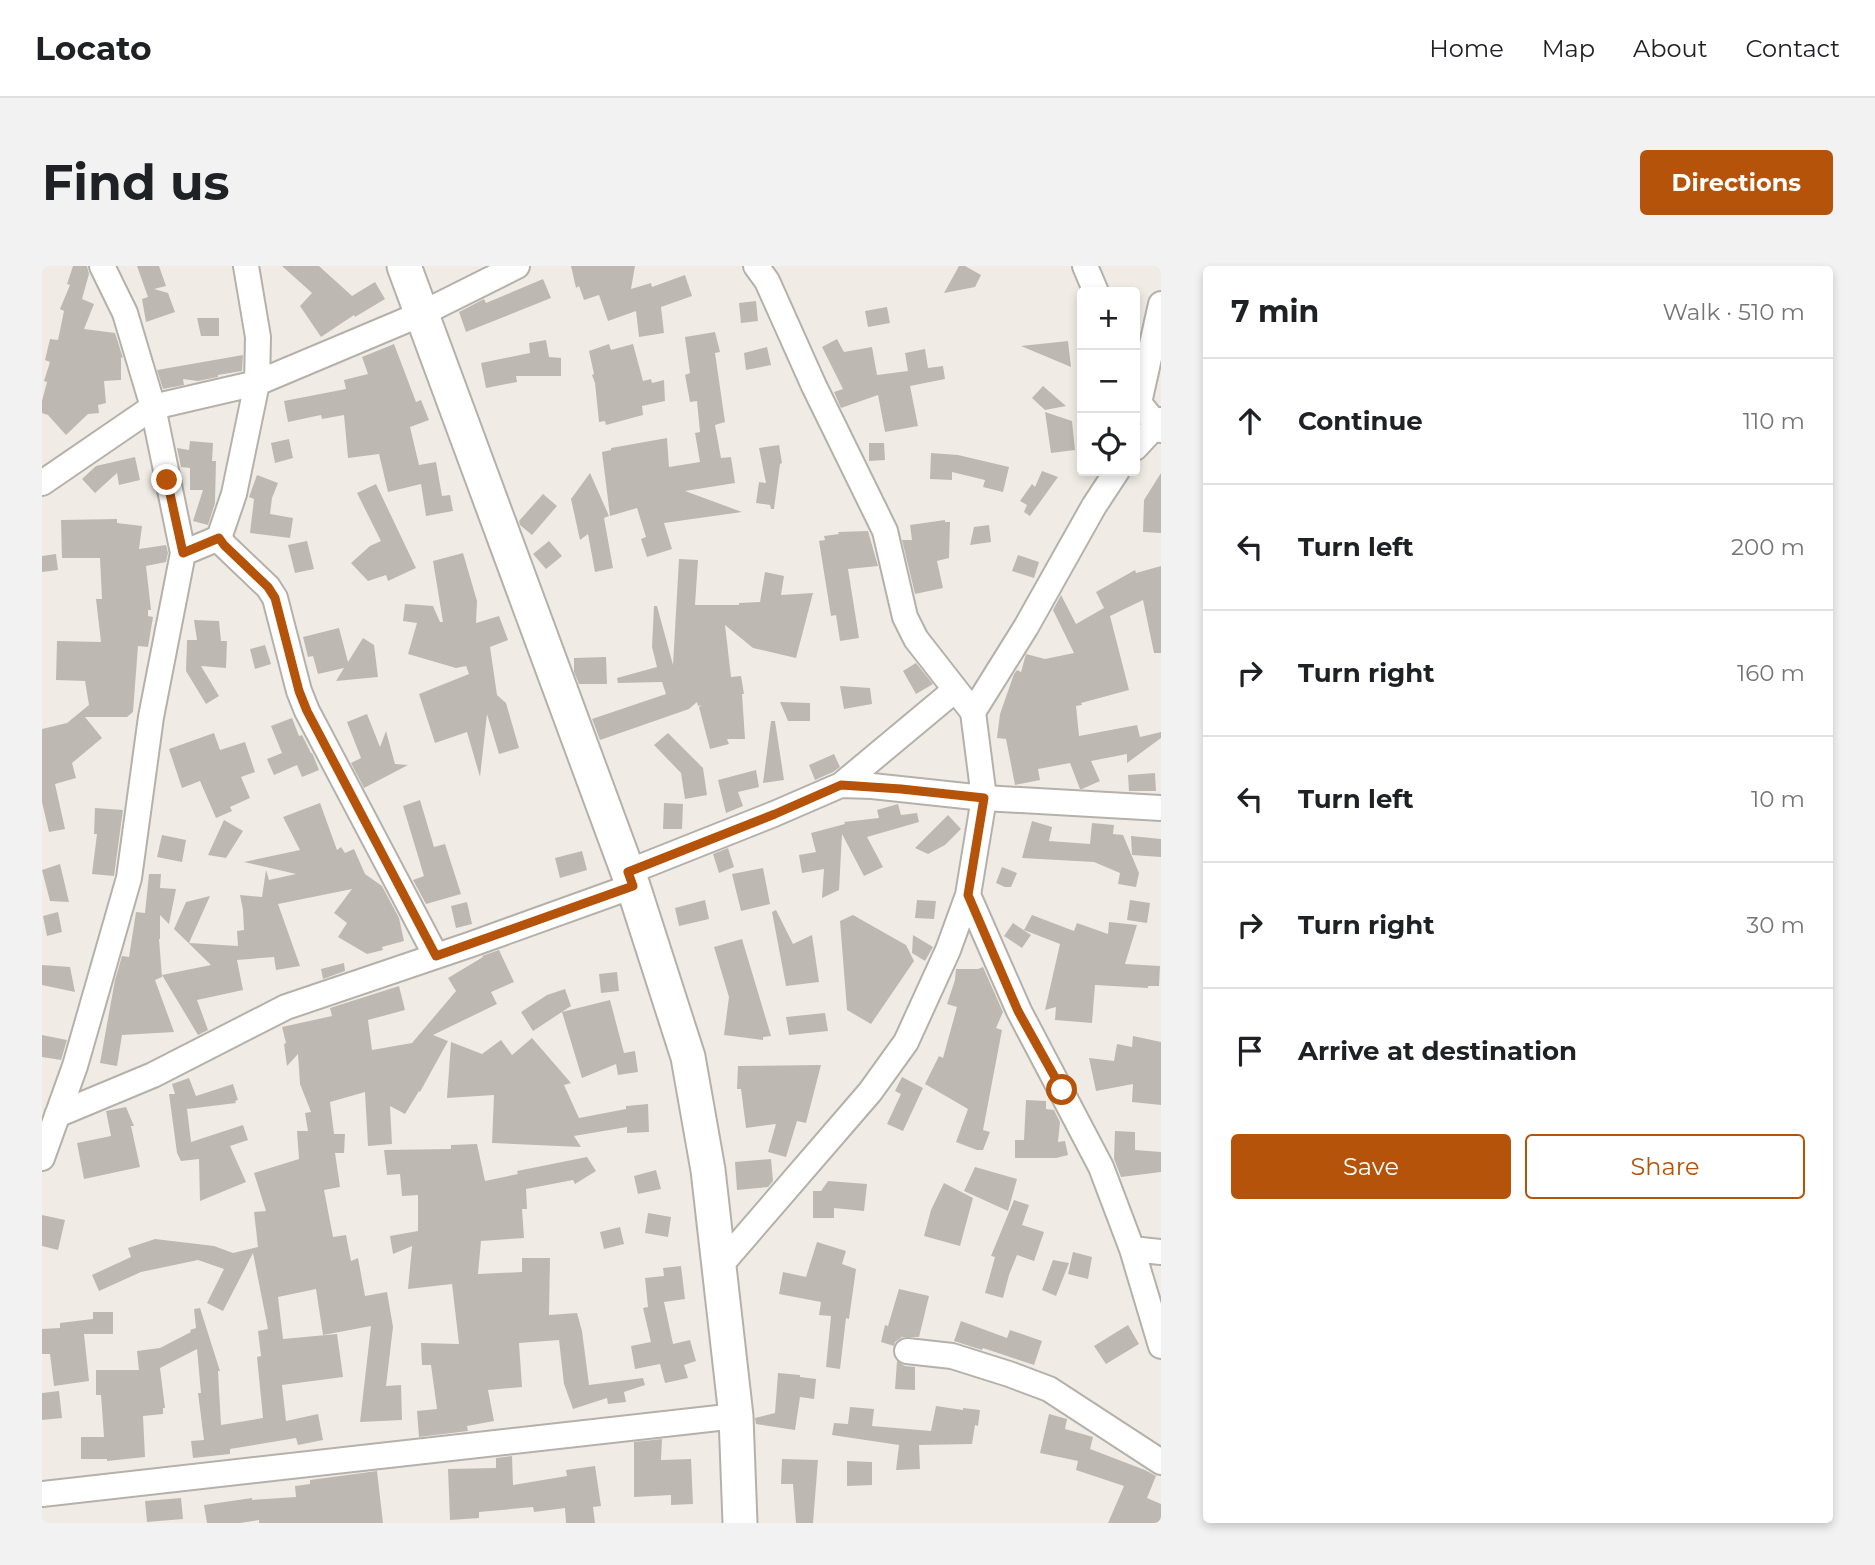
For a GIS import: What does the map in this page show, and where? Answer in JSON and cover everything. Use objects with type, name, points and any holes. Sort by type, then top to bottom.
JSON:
[{"type":"street","points":[[42,1158],[50,1126],[75,1066],[129,878],[150,717],[183,553],[153,407],[125,313],[102,266]]},
{"type":"street","points":[[183,553],[219,538],[234,494],[257,383],[258,337],[246,266]]},
{"type":"street","points":[[404,266],[630,879],[688,1057],[708,1170],[736,1416],[740,1523]]},
{"type":"street","points":[[42,483],[153,407],[257,383],[421,314],[517,266]]},
{"type":"street","points":[[719,1267],[870,1092],[906,1042],[948,950],[968,895],[984,798],[973,712],[916,639],[905,617],[885,531],[814,387],[767,281],[756,266]]},
{"type":"street","points":[[1085,266],[1094,287]]},
{"type":"street","points":[[1140,385],[1161,304]]},
{"type":"street","points":[[1140,401],[1159,425],[1140,442]]},
{"type":"street","points":[[973,712],[1114,476]]},
{"type":"street","points":[[219,538],[268,587],[275,598],[299,691],[307,711],[436,956]]},
{"type":"street","points":[[50,1126],[286,1007],[436,956],[630,879],[841,785],[955,690]]},
{"type":"street","points":[[841,785],[984,798],[1161,808]]},
{"type":"street","points":[[968,895],[1018,1011],[1101,1167],[1132,1249],[1161,1346]]},
{"type":"street","points":[[1132,1249],[1161,1252]]},
{"type":"street","points":[[906,1351],[952,1356],[1049,1389],[1161,1462]]},
{"type":"street","points":[[42,1494],[736,1416]]},
{"type":"building","points":[[73,266],[87,266],[89,274],[82,299],[94,304],[84,329],[115,333],[123,358],[121,357],[121,380],[104,381],[106,403],[98,405],[99,413],[88,414],[66,435],[48,415],[42,413],[42,401],[50,362],[45,360],[50,339],[58,340],[64,311],[60,309],[70,285],[67,284]]},
{"type":"building","points":[[137,266],[159,266],[166,286],[154,289],[168,293],[175,312],[146,322],[142,299],[148,297]]},
{"type":"building","points":[[282,266],[319,266],[352,296],[375,282],[385,299],[321,337],[300,306],[312,293]]},
{"type":"building","points":[[571,266],[635,266],[631,289],[651,283],[652,287],[685,275],[692,296],[661,307],[664,333],[639,337],[636,311],[608,321],[599,295],[584,300],[579,286],[576,288]]},
{"type":"building","points":[[959,266],[965,266],[981,275],[975,287],[944,293]]},
{"type":"building","points":[[543,279],[551,298],[466,332],[459,312],[484,299],[486,303]]},
{"type":"building","points":[[756,301],[758,321],[741,323],[739,303]]},
{"type":"building","points":[[887,307],[890,323],[868,327],[865,311]]},
{"type":"building","points":[[197,318],[219,318],[219,336],[201,336]]},
{"type":"building","points":[[715,332],[720,352],[715,353],[725,422],[715,425],[721,458],[731,457],[735,483],[685,491],[742,512],[664,523],[672,549],[647,557],[641,539],[646,537],[637,508],[610,516],[602,452],[667,438],[669,467],[700,462],[695,433],[700,432],[697,401],[690,402],[685,375],[690,373],[685,337]]},
{"type":"building","points":[[837,339],[844,352],[872,347],[877,375],[908,371],[905,353],[925,349],[928,368],[943,366],[945,379],[910,386],[918,426],[885,432],[878,395],[841,408],[834,392],[843,389],[822,347]]},
{"type":"building","points":[[546,340],[549,357],[561,358],[561,376],[516,376],[517,382],[486,388],[481,363],[530,353],[529,343]]},
{"type":"building","points":[[1068,341],[1071,367],[1021,346]]},
{"type":"building","points":[[394,344],[416,402],[421,400],[429,420],[410,427],[419,465],[436,462],[442,496],[450,495],[453,511],[426,516],[421,484],[388,492],[379,454],[348,458],[344,415],[322,419],[321,415],[288,422],[284,401],[346,389],[344,380],[368,374],[362,357]]},
{"type":"building","points":[[609,344],[611,350],[633,344],[643,381],[651,379],[652,383],[664,380],[665,401],[642,406],[643,415],[606,425],[605,421],[599,422],[589,351]]},
{"type":"building","points":[[767,347],[771,365],[746,370],[744,353]]},
{"type":"building","points":[[243,355],[242,371],[198,381],[183,379],[184,385],[163,389],[157,370]]},
{"type":"building","points":[[1043,386],[1066,406],[1045,410],[1032,398]]},
{"type":"building","points":[[1045,412],[1072,421],[1075,450],[1051,453]]},
{"type":"building","points":[[289,439],[293,458],[275,463],[271,443]]},
{"type":"building","points":[[190,441],[213,443],[212,461],[216,461],[215,503],[208,525],[193,521],[203,490],[190,490],[190,468],[181,467],[177,448],[189,450]]},
{"type":"building","points":[[869,443],[884,443],[885,460],[869,461]]},
{"type":"building","points":[[779,445],[782,463],[774,509],[771,509],[770,505],[756,503],[759,482],[766,483],[759,448]]},
{"type":"building","points":[[931,453],[958,455],[1009,467],[1003,492],[983,487],[985,480],[952,472],[952,480],[930,479]]},
{"type":"building","points":[[135,457],[140,480],[119,485],[117,473],[95,493],[82,479],[96,466]]},
{"type":"building","points":[[1042,471],[1058,477],[1030,516],[1024,512],[1027,505],[1020,501],[1032,484],[1035,487]]},
{"type":"building","points":[[590,473],[609,516],[604,518],[613,568],[595,572],[588,534],[580,540],[571,499]]},
{"type":"building","points":[[1161,473],[1161,533],[1143,532],[1144,500]]},
{"type":"building","points":[[257,475],[278,483],[270,514],[293,518],[290,538],[250,533],[254,499],[249,497]]},
{"type":"building","points":[[376,484],[416,568],[388,581],[386,575],[368,581],[351,563],[370,546],[381,541],[357,493]]},
{"type":"building","points":[[543,494],[557,506],[532,535],[519,521]]},
{"type":"building","points":[[117,519],[117,523],[142,526],[139,549],[166,545],[168,553],[166,562],[146,566],[151,610],[148,610],[148,616],[153,617],[148,647],[138,646],[133,712],[127,717],[85,717],[102,738],[72,763],[76,778],[55,784],[65,829],[49,832],[42,802],[42,729],[67,723],[89,705],[85,681],[56,680],[57,641],[101,642],[96,599],[102,599],[100,558],[62,558],[61,520]]},
{"type":"building","points":[[945,520],[950,522],[949,558],[937,561],[943,588],[915,594],[902,540],[912,540],[910,525]]},
{"type":"building","points":[[989,525],[991,542],[970,545],[974,527]]},
{"type":"building","points":[[868,531],[878,566],[848,569],[859,638],[840,641],[836,615],[831,616],[819,541],[825,540],[824,536],[839,534],[838,532]]},
{"type":"building","points":[[307,541],[314,569],[295,573],[288,545]]},
{"type":"building","points":[[549,541],[562,556],[546,569],[533,554]]},
{"type":"building","points":[[463,553],[477,601],[476,623],[499,616],[508,640],[490,647],[497,695],[506,703],[519,748],[499,754],[487,714],[480,777],[467,732],[435,743],[419,694],[469,674],[466,666],[456,668],[408,654],[417,623],[403,621],[405,604],[433,606],[440,622],[443,622],[433,561]]},
{"type":"building","points":[[56,554],[58,570],[42,572],[42,556]]},
{"type":"building","points":[[1018,555],[1039,562],[1034,578],[1012,571]]},
{"type":"building","points":[[679,559],[698,560],[695,605],[760,602],[765,572],[784,576],[781,595],[813,593],[796,658],[753,648],[725,625],[731,677],[741,676],[745,739],[727,739],[729,744],[710,749],[699,707],[702,705],[698,706],[697,702],[689,709],[600,740],[592,719],[666,694],[662,682],[618,683],[617,678],[657,667],[652,647],[654,606],[657,606],[673,665]]},
{"type":"building","points":[[1161,566],[1161,653],[1154,653],[1143,600],[1110,616],[1129,690],[1076,706],[1079,736],[1137,725],[1140,737],[1161,732],[1161,738],[1127,763],[1127,754],[1091,761],[1100,781],[1082,789],[1070,763],[1038,769],[1040,780],[1015,785],[1006,739],[997,738],[1000,714],[1014,674],[1017,670],[1021,672],[1026,654],[1045,659],[1074,653],[1053,610],[1061,595],[1076,624],[1104,608],[1096,592],[1135,570],[1136,573]]},
{"type":"building","points":[[194,620],[219,621],[221,641],[227,641],[226,668],[201,666],[219,696],[206,704],[186,671],[187,640],[197,640]]},
{"type":"building","points":[[339,628],[348,662],[363,638],[374,645],[378,677],[336,681],[344,668],[318,674],[313,656],[308,657],[303,637]]},
{"type":"building","points":[[265,645],[271,664],[255,669],[250,649]]},
{"type":"building","points":[[606,657],[607,684],[579,684],[574,672],[574,658]]},
{"type":"building","points":[[916,663],[933,684],[916,694],[903,671]]},
{"type":"building","points":[[840,686],[870,688],[872,704],[844,709]]},
{"type":"building","points":[[780,702],[810,703],[810,721],[788,721]]},
{"type":"building","points":[[367,714],[380,747],[386,731],[395,764],[408,765],[364,788],[351,763],[361,758],[347,722]]},
{"type":"building","points":[[292,718],[319,770],[302,777],[297,765],[274,775],[267,759],[282,753],[271,726]]},
{"type":"building","points":[[771,721],[775,721],[784,780],[763,783]]},
{"type":"building","points":[[214,733],[220,750],[245,742],[255,772],[241,777],[250,798],[230,807],[232,811],[216,818],[200,781],[182,788],[169,749]]},
{"type":"building","points":[[668,733],[703,768],[707,795],[685,799],[681,773],[654,745]]},
{"type":"building","points":[[834,754],[840,767],[815,780],[809,765]]},
{"type":"building","points":[[756,770],[759,787],[738,792],[743,806],[726,813],[718,780]]},
{"type":"building","points":[[1155,773],[1156,791],[1129,791],[1128,775]]},
{"type":"building","points":[[420,800],[434,847],[445,844],[461,894],[426,904],[413,880],[424,876],[403,806]]},
{"type":"building","points":[[320,803],[337,850],[341,847],[345,853],[354,849],[365,874],[382,886],[399,918],[404,941],[367,954],[338,937],[347,923],[334,913],[352,889],[278,904],[300,966],[276,970],[274,957],[237,960],[243,990],[197,1000],[208,1030],[198,1035],[162,975],[211,965],[174,929],[186,902],[210,896],[189,943],[238,946],[237,931],[244,930],[240,895],[262,897],[266,870],[269,880],[296,874],[244,862],[300,850],[283,817]]},
{"type":"building","points":[[664,803],[683,804],[682,829],[663,829]]},
{"type":"building","points":[[898,804],[901,815],[917,813],[919,822],[867,837],[883,867],[864,876],[842,834],[839,890],[822,898],[824,869],[802,873],[799,855],[816,852],[811,833],[845,824],[844,822],[879,818],[877,810]]},
{"type":"building","points":[[95,808],[123,810],[114,876],[92,874],[97,834],[94,834]]},
{"type":"building","points":[[948,815],[961,829],[945,845],[928,854],[915,848]]},
{"type":"building","points":[[224,820],[243,831],[226,858],[208,855]]},
{"type":"building","points":[[1032,821],[1052,827],[1049,841],[1090,844],[1092,823],[1114,825],[1113,834],[1123,835],[1139,873],[1136,887],[1118,884],[1120,873],[1094,862],[1022,858]]},
{"type":"building","points":[[162,835],[186,840],[182,862],[157,857]]},
{"type":"building","points":[[1131,836],[1161,839],[1161,857],[1132,855]]},
{"type":"building","points":[[728,848],[734,867],[719,873],[713,854]]},
{"type":"building","points":[[582,851],[587,870],[560,878],[555,858]]},
{"type":"building","points":[[60,864],[69,902],[50,901],[42,870]]},
{"type":"building","points":[[1002,867],[1017,873],[1011,887],[996,883]]},
{"type":"building","points":[[763,868],[770,904],[741,911],[732,874]]},
{"type":"building","points":[[149,874],[161,874],[160,888],[176,889],[169,924],[160,915],[162,977],[155,980],[174,1032],[122,1035],[117,1066],[100,1063],[115,980],[122,956],[129,957],[136,912],[145,913]]},
{"type":"building","points":[[705,900],[709,919],[679,926],[675,908]]},
{"type":"building","points":[[917,900],[936,901],[934,919],[915,918]]},
{"type":"building","points":[[1130,900],[1150,903],[1147,923],[1127,920]]},
{"type":"building","points":[[467,902],[472,924],[456,928],[451,906]]},
{"type":"building","points":[[776,910],[793,944],[812,935],[819,982],[786,986],[772,912]]},
{"type":"building","points":[[58,912],[62,932],[47,936],[43,916]]},
{"type":"building","points":[[853,915],[906,945],[914,961],[871,1024],[847,1010],[840,921]]},
{"type":"building","points":[[1032,915],[1074,931],[1077,923],[1108,934],[1109,922],[1137,925],[1125,964],[1160,966],[1159,986],[1148,988],[1095,985],[1092,1023],[1055,1020],[1056,1007],[1045,1010],[1060,944],[1024,930]]},
{"type":"building","points":[[1013,923],[1031,935],[1022,948],[1004,936]]},
{"type":"building","points":[[913,935],[933,947],[925,961],[912,953]]},
{"type":"building","points":[[742,939],[771,1036],[763,1037],[763,1040],[724,1035],[729,997],[714,947]]},
{"type":"building","points":[[499,950],[514,982],[491,992],[497,1004],[433,1035],[448,1041],[405,1114],[390,1106],[392,1144],[368,1146],[365,1092],[330,1102],[334,1134],[345,1134],[344,1153],[335,1153],[340,1187],[324,1190],[333,1237],[346,1235],[351,1261],[358,1258],[365,1296],[387,1292],[393,1327],[386,1386],[401,1385],[402,1420],[360,1422],[371,1326],[323,1335],[316,1289],[278,1297],[283,1339],[337,1334],[343,1377],[282,1385],[286,1421],[318,1414],[323,1440],[298,1445],[296,1438],[230,1449],[230,1454],[193,1458],[191,1441],[204,1440],[198,1393],[201,1393],[197,1349],[160,1368],[165,1408],[163,1414],[143,1416],[145,1457],[107,1461],[81,1459],[81,1437],[104,1437],[101,1395],[96,1395],[96,1370],[139,1370],[137,1351],[160,1348],[196,1328],[194,1309],[200,1308],[220,1371],[221,1425],[263,1418],[257,1357],[261,1356],[258,1331],[268,1329],[253,1253],[223,1311],[207,1303],[224,1269],[198,1260],[141,1272],[99,1291],[92,1275],[131,1257],[128,1248],[155,1239],[214,1246],[233,1253],[258,1247],[254,1212],[266,1211],[254,1173],[299,1159],[297,1131],[308,1131],[305,1113],[311,1112],[300,1084],[298,1054],[287,1066],[282,1027],[332,1016],[330,1008],[399,986],[405,1010],[368,1020],[372,1050],[412,1043],[456,991],[448,978],[482,956]]},
{"type":"building","points":[[344,963],[345,971],[323,979],[321,969]]},
{"type":"building","points":[[42,965],[70,967],[75,992],[42,985]]},
{"type":"building","points":[[983,967],[1003,1012],[996,1028],[1002,1030],[983,1130],[990,1132],[983,1150],[977,1150],[956,1142],[968,1109],[925,1084],[939,1056],[943,1058],[957,1007],[947,1004],[956,969]]},
{"type":"building","points":[[617,972],[619,991],[601,993],[599,974]]},
{"type":"building","points":[[565,989],[571,1006],[533,1031],[521,1012],[547,995]]},
{"type":"building","points":[[610,1000],[624,1053],[635,1051],[638,1072],[618,1075],[616,1064],[582,1078],[562,1012]]},
{"type":"building","points":[[825,1013],[828,1031],[789,1035],[786,1017]]},
{"type":"building","points":[[42,1035],[67,1040],[61,1060],[42,1057]]},
{"type":"building","points":[[1133,1036],[1161,1042],[1161,1105],[1132,1102],[1133,1084],[1096,1091],[1089,1058],[1114,1061],[1117,1044],[1132,1047]]},
{"type":"building","points":[[532,1038],[571,1083],[564,1085],[579,1118],[626,1109],[626,1106],[648,1104],[649,1132],[627,1133],[627,1127],[574,1136],[581,1147],[492,1143],[494,1095],[447,1098],[451,1042],[482,1054],[501,1040],[512,1055]]},
{"type":"building","points":[[821,1065],[806,1123],[797,1121],[786,1157],[768,1152],[776,1124],[746,1128],[741,1089],[737,1089],[738,1066]]},
{"type":"building","points":[[902,1077],[923,1088],[903,1131],[887,1124],[901,1094],[895,1091]]},
{"type":"building","points":[[189,1078],[196,1096],[233,1084],[238,1100],[236,1103],[187,1109],[191,1142],[243,1125],[248,1140],[230,1146],[246,1182],[200,1201],[199,1159],[181,1161],[177,1153],[169,1094],[175,1094],[172,1084]]},
{"type":"building","points":[[1026,1100],[1046,1101],[1046,1109],[1054,1110],[1060,1122],[1058,1142],[1065,1141],[1068,1155],[1056,1158],[1015,1158],[1015,1140],[1024,1140]]},
{"type":"building","points":[[126,1107],[134,1126],[131,1126],[140,1167],[84,1179],[77,1143],[111,1136],[106,1111]]},
{"type":"building","points":[[1115,1131],[1135,1132],[1135,1150],[1161,1152],[1161,1172],[1121,1177],[1114,1159]]},
{"type":"building","points":[[477,1144],[485,1181],[518,1174],[517,1171],[587,1157],[596,1171],[575,1184],[573,1180],[526,1189],[527,1209],[522,1209],[524,1238],[481,1241],[478,1274],[522,1272],[522,1258],[550,1258],[549,1315],[577,1313],[589,1385],[643,1378],[645,1385],[624,1392],[626,1402],[608,1404],[607,1398],[573,1409],[564,1384],[559,1340],[519,1343],[522,1387],[488,1390],[494,1421],[467,1426],[468,1431],[419,1437],[417,1411],[437,1409],[431,1365],[422,1365],[421,1343],[459,1344],[452,1284],[408,1289],[412,1246],[393,1254],[390,1236],[418,1231],[418,1195],[402,1196],[400,1174],[387,1175],[384,1150],[451,1149],[451,1145]]},
{"type":"building","points":[[771,1159],[773,1181],[768,1187],[737,1190],[735,1162]]},
{"type":"building","points":[[975,1167],[1017,1179],[1008,1211],[964,1191]]},
{"type":"building","points":[[656,1170],[661,1189],[638,1194],[634,1176]]},
{"type":"building","points":[[828,1181],[867,1184],[864,1211],[834,1208],[834,1218],[813,1218],[813,1191],[821,1191]]},
{"type":"building","points":[[944,1183],[973,1198],[960,1246],[924,1236],[931,1210]]},
{"type":"building","points":[[1014,1200],[1029,1205],[1022,1225],[1044,1232],[1034,1261],[1017,1255],[1003,1298],[985,1293],[995,1257],[991,1256]]},
{"type":"building","points":[[648,1213],[671,1217],[668,1237],[645,1233]]},
{"type":"building","points":[[42,1215],[65,1220],[58,1250],[42,1246]]},
{"type":"building","points":[[620,1227],[624,1244],[604,1249],[600,1232]]},
{"type":"building","points":[[817,1242],[846,1251],[842,1264],[856,1269],[849,1319],[846,1318],[840,1369],[826,1367],[831,1316],[819,1315],[821,1302],[779,1294],[783,1272],[806,1277]]},
{"type":"building","points":[[1073,1252],[1092,1257],[1088,1279],[1068,1274]]},
{"type":"building","points":[[1053,1260],[1069,1263],[1056,1296],[1042,1290]]},
{"type":"building","points":[[681,1266],[685,1299],[664,1302],[673,1344],[690,1340],[696,1361],[684,1365],[688,1378],[665,1383],[660,1364],[635,1369],[631,1346],[651,1342],[643,1308],[648,1307],[645,1278],[664,1276],[663,1268]]},
{"type":"building","points":[[899,1289],[929,1296],[919,1337],[902,1337],[894,1346],[881,1342]]},
{"type":"building","points":[[93,1312],[113,1312],[113,1334],[84,1334],[89,1381],[54,1386],[50,1354],[42,1354],[42,1329],[60,1328],[60,1323],[93,1319]]},
{"type":"building","points":[[961,1321],[1007,1338],[1010,1330],[1042,1341],[1034,1365],[954,1341]]},
{"type":"building","points":[[1128,1325],[1139,1344],[1106,1364],[1094,1346]]},
{"type":"building","points":[[897,1361],[905,1366],[915,1367],[915,1390],[895,1389]]},
{"type":"building","points":[[778,1373],[816,1379],[814,1399],[800,1397],[795,1430],[756,1424],[755,1418],[775,1413]]},
{"type":"building","points":[[59,1391],[62,1418],[42,1420],[42,1393]]},
{"type":"building","points":[[936,1406],[980,1410],[978,1426],[975,1425],[972,1444],[919,1445],[920,1469],[896,1470],[899,1445],[832,1435],[834,1423],[848,1424],[850,1407],[874,1409],[872,1426],[931,1431]]},
{"type":"building","points":[[1049,1414],[1067,1419],[1065,1429],[1093,1437],[1090,1449],[1156,1476],[1147,1498],[1161,1504],[1161,1523],[1108,1523],[1124,1486],[1076,1470],[1078,1461],[1040,1453]]},
{"type":"building","points":[[662,1439],[661,1460],[691,1459],[693,1504],[671,1505],[671,1495],[634,1497],[634,1442]]},
{"type":"building","points":[[512,1456],[513,1485],[567,1476],[566,1470],[595,1466],[601,1506],[593,1507],[595,1523],[566,1523],[565,1508],[534,1512],[533,1507],[479,1512],[479,1518],[450,1520],[448,1469],[496,1468],[496,1458]]},
{"type":"building","points":[[782,1459],[818,1460],[813,1523],[796,1523],[793,1484],[781,1484]]},
{"type":"building","points":[[847,1461],[872,1462],[872,1485],[847,1486]]},
{"type":"building","points":[[377,1471],[383,1523],[259,1523],[259,1520],[207,1523],[204,1505],[252,1498],[296,1497],[295,1486],[310,1484],[310,1480]]},
{"type":"building","points":[[181,1498],[183,1519],[147,1522],[145,1501]]},
{"type":"route","points":[[167,480],[183,553],[219,538],[268,587],[275,598],[299,691],[307,711],[436,956],[633,886],[628,872],[841,785],[984,798],[968,895],[1018,1011],[1062,1090]]}]
